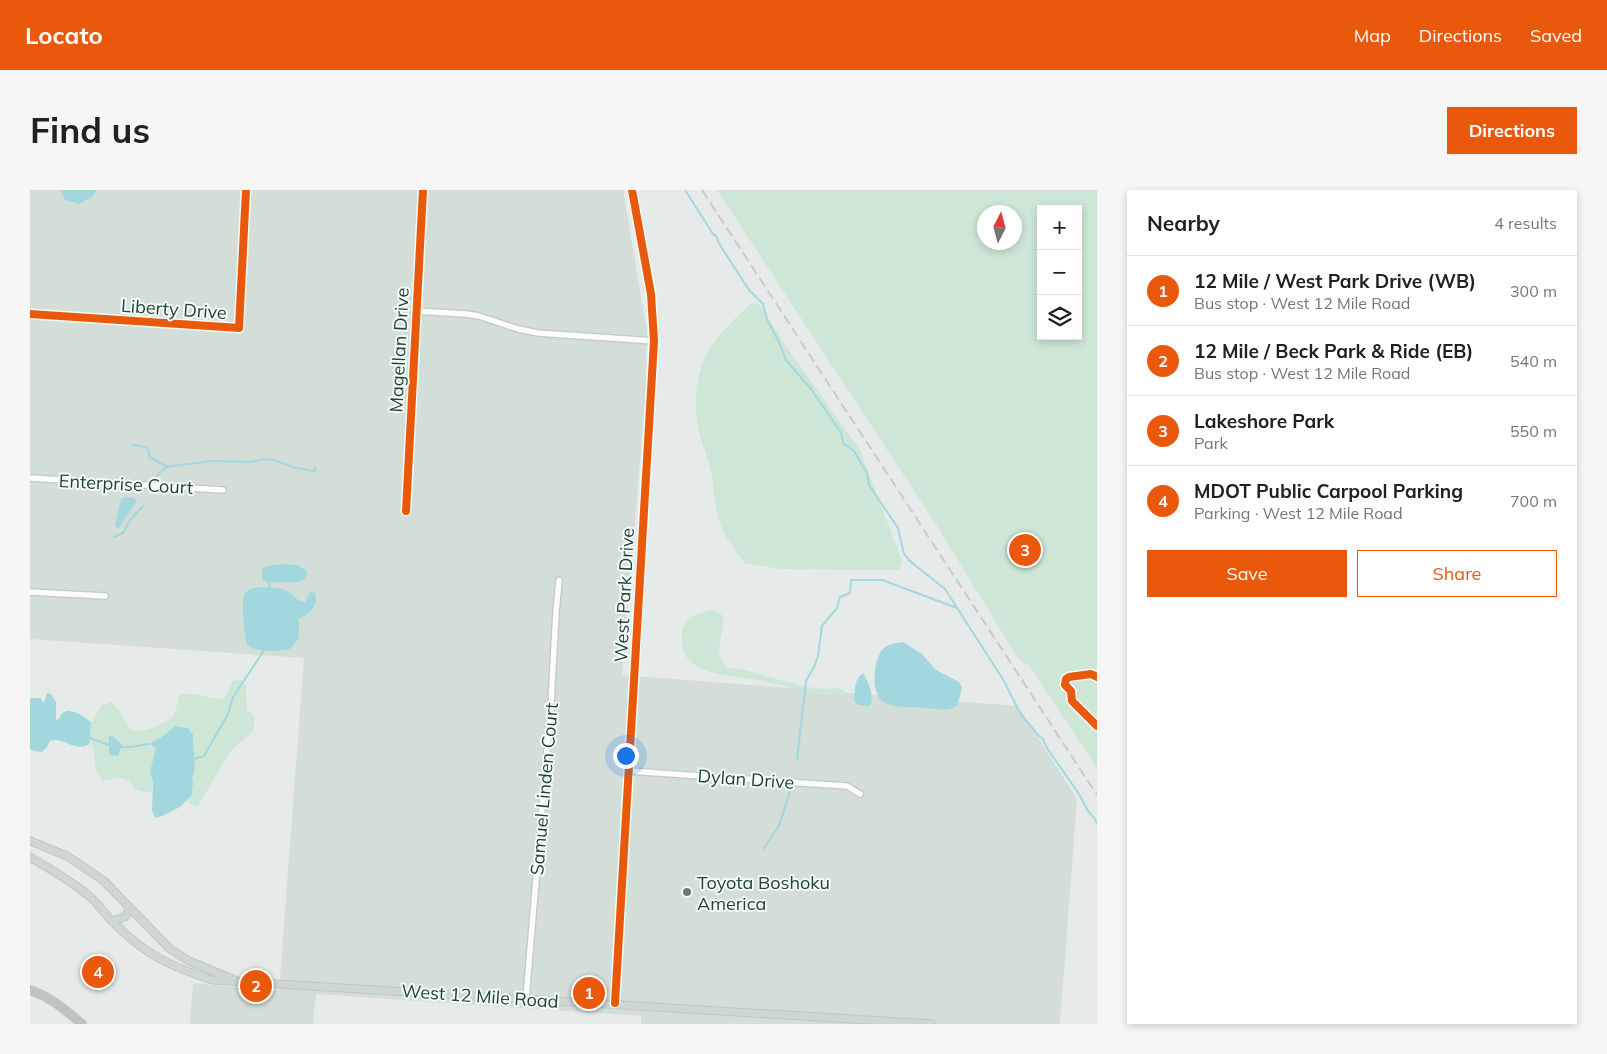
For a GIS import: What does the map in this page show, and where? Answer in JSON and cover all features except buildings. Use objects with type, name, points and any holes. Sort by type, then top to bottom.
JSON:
[{"type":"highway","points":[[30,990],[58,1003],[82,1024]]},
{"type":"main road","name":"West 12 Mile Road","points":[[30,842],[67,856],[104,880],[170,949],[189,961],[237,981]]},
{"type":"main road","name":"West 12 Mile Road","points":[[30,858],[58,873],[88,894],[135,943],[160,960],[212,980],[932,1024]]},
{"type":"main road","points":[[112,921],[125,916],[130,908]]},
{"type":"main road","points":[[160,960],[165,950],[170,949]]},
{"type":"street","name":"Liberty Drive","points":[[30,314],[239,328],[246,190]]},
{"type":"street","name":"Magellan Drive","points":[[406,511],[423,190]]},
{"type":"street","name":"West Park Drive","points":[[615,1004],[654,340],[652,294],[632,190]]},
{"type":"street","points":[[416,311],[479,316],[518,329],[538,333],[654,340]]},
{"type":"street","name":"Enterprise Court","points":[[30,478],[223,490]]},
{"type":"street","name":"Samuel Linden Court","points":[[526,998],[551,703],[559,580]]},
{"type":"street","points":[[30,592],[105,596]]},
{"type":"street","name":"Dylan Drive","points":[[629,771],[847,786],[860,794]]},
{"type":"shaded area","points":[[30,190],[623,190],[647,331],[646,390],[622,675],[1018,706],[1077,799],[1060,1024],[641,1024],[641,1016],[316,994],[313,1024],[190,1024],[193,983],[279,991],[304,658],[30,639]]},
{"type":"green space","points":[[717,190],[1097,190],[1097,768],[1029,665],[1023,663],[1015,654],[939,529]]},
{"type":"green space","points":[[751,303],[759,304],[787,348],[860,450],[902,561],[899,570],[781,569],[745,563],[726,536],[718,518],[712,476],[698,429],[696,395],[698,379],[709,351],[727,327]]},
{"type":"green space","points":[[712,610],[720,613],[723,618],[719,651],[721,659],[727,667],[745,670],[801,686],[843,689],[845,695],[812,693],[762,681],[706,671],[698,667],[684,653],[682,642],[683,628],[685,623],[692,617]]},
{"type":"green space","points":[[241,680],[246,686],[247,709],[255,717],[255,723],[249,735],[234,748],[219,769],[198,806],[193,806],[188,801],[193,793],[192,778],[195,769],[194,737],[192,731],[188,728],[175,726],[157,741],[149,743],[150,746],[156,748],[156,751],[150,772],[153,783],[152,791],[148,793],[134,789],[130,781],[120,778],[103,781],[96,771],[94,749],[90,741],[91,724],[101,706],[111,702],[119,710],[131,730],[149,729],[174,716],[180,694],[199,695],[222,700],[227,694],[232,681]]},
{"type":"water","points":[[60,190],[97,190],[93,196],[79,204],[65,200]]},
{"type":"water","points":[[126,497],[134,498],[137,501],[118,529],[115,525],[121,499]]},
{"type":"water","points":[[297,565],[306,570],[307,575],[304,580],[300,582],[266,582],[262,579],[262,569],[266,566]]},
{"type":"water","points":[[261,587],[286,590],[300,601],[305,602],[310,592],[315,593],[315,606],[310,612],[299,619],[299,638],[290,649],[262,650],[248,645],[244,629],[243,599],[245,593],[249,590]]},
{"type":"water","points":[[903,642],[922,654],[936,670],[959,682],[962,688],[957,706],[942,710],[899,707],[889,705],[880,699],[874,678],[879,655],[886,646]]},
{"type":"water","points":[[863,673],[871,693],[870,706],[858,705],[854,701],[856,682]]},
{"type":"water","points":[[47,693],[51,694],[56,702],[56,720],[59,719],[61,714],[69,711],[91,722],[88,745],[78,747],[55,740],[50,741],[42,752],[30,749],[30,698],[40,698],[44,703]]},
{"type":"water","points":[[175,726],[188,728],[193,734],[195,769],[192,778],[192,795],[180,807],[155,818],[152,810],[153,783],[150,772],[156,748],[149,744],[159,739]]},
{"type":"water","points":[[109,736],[114,737],[122,745],[118,756],[109,755]]},
{"type":"waterway","points":[[685,190],[749,290],[763,304],[767,319],[786,360],[811,389],[840,431],[844,444],[854,451],[867,473],[869,485],[898,528],[904,554],[911,562],[945,589],[1004,681],[1020,713],[1043,739],[1097,824]]},
{"type":"waterway","points":[[133,445],[146,447],[149,451],[149,457],[168,467]]},
{"type":"waterway","points":[[155,478],[166,467],[212,461],[252,462],[264,459],[314,471],[315,467]]},
{"type":"waterway","points":[[114,537],[123,533],[130,520],[143,506]]},
{"type":"waterway","points":[[269,580],[270,590]]},
{"type":"waterway","points":[[797,760],[806,681],[818,656],[822,626],[837,608],[840,597],[850,593],[851,580],[882,580],[957,608]]},
{"type":"waterway","points":[[194,759],[204,756],[228,714],[233,697],[265,649]]},
{"type":"waterway","points":[[90,738],[109,745]]},
{"type":"waterway","points":[[121,747],[149,744]]},
{"type":"waterway","points":[[763,849],[779,826],[790,791]]},
{"type":"railway","points":[[702,190],[1097,795]]},
{"type":"cycle path","points":[[30,314],[239,328],[246,190]]},
{"type":"cycle path","points":[[406,511],[423,190]]},
{"type":"cycle path","points":[[615,1003],[654,341],[651,294],[632,190]]},
{"type":"cycle path","points":[[1097,677],[1091,674],[1069,677],[1066,679],[1065,685],[1071,691],[1072,701],[1097,726]]},
{"type":"place","name":"Lakeshore Park","points":[[1025,550]]},
{"type":"place","name":"Toyota Boshoku America","points":[[687,892]]},
{"type":"place","name":"MDOT Public Carpool Parking","points":[[98,972]]},
{"type":"place","name":"12 Mile / Beck Park & Ride (EB)","points":[[256,986]]},
{"type":"place","name":"12 Mile / West Park Drive (WB)","points":[[589,993]]}]
